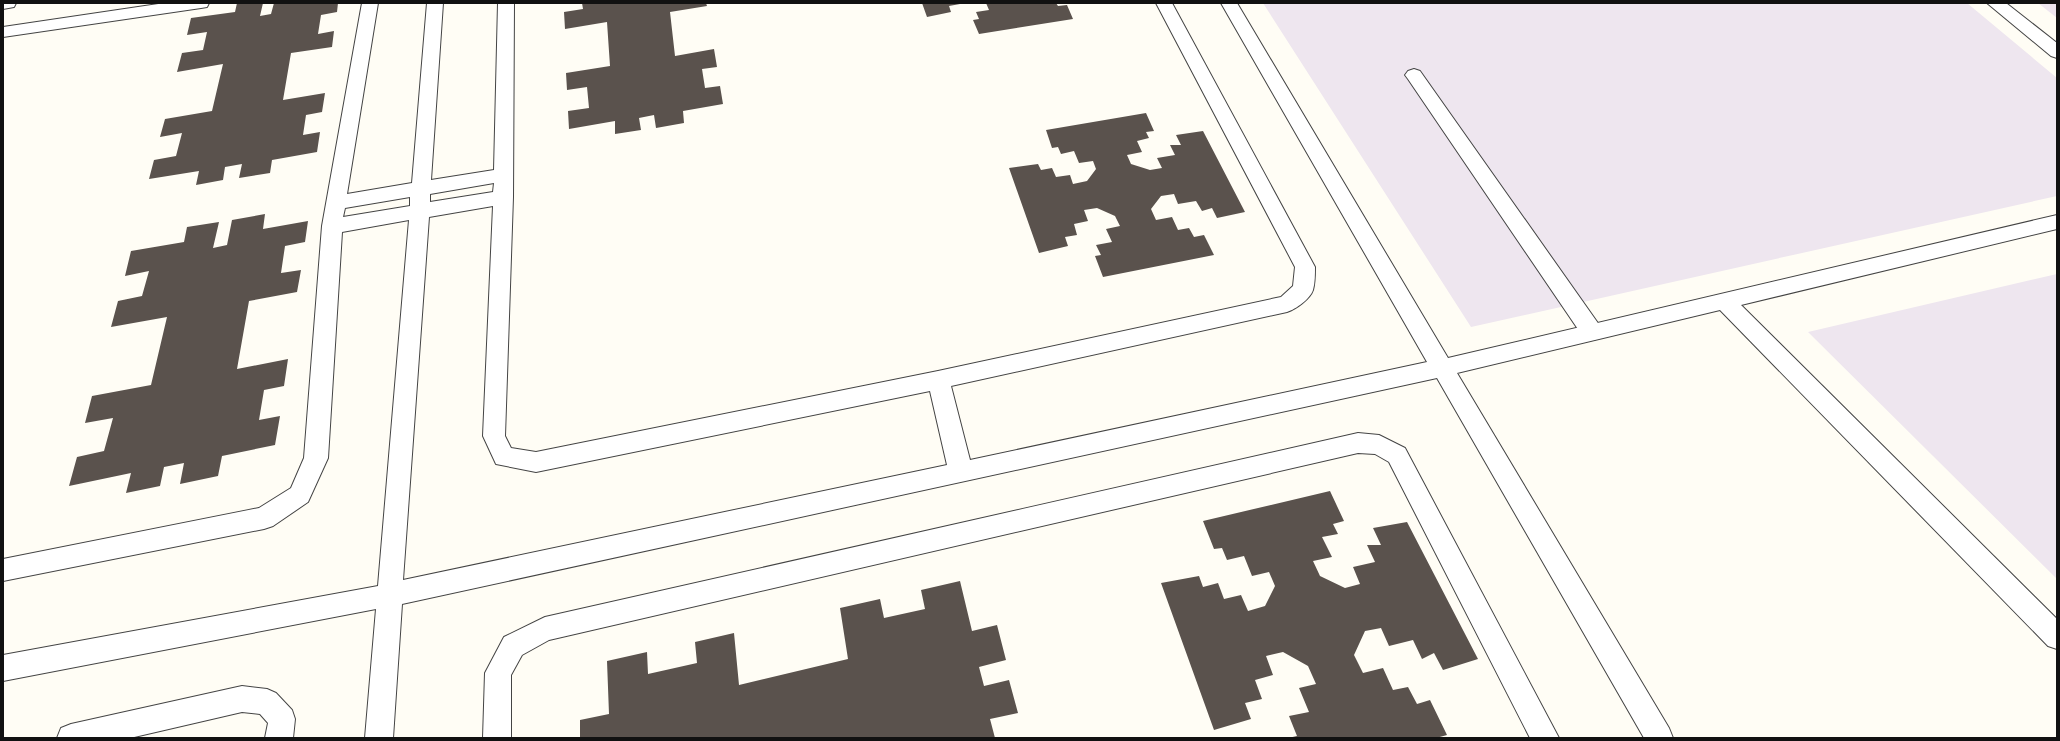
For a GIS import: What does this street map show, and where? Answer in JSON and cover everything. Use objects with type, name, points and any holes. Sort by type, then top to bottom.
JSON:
[{"type":"street","points":[[3,32],[201,3]]},
{"type":"street","points":[[3,570],[264,518],[300,495],[316,458],[332,226],[370,3]]},
{"type":"street","points":[[379,738],[434,3]]},
{"type":"street","points":[[506,3],[503,175],[494,436],[504,457],[536,462],[938,380],[1287,304],[1303,289],[1305,267],[1164,3]]},
{"type":"street","points":[[1229,3],[1659,738]]},
{"type":"street","points":[[1995,3],[2057,52]]},
{"type":"street","points":[[1414,75],[1592,332]]},
{"type":"street","points":[[335,203],[503,175]]},
{"type":"street","points":[[332,226],[502,197]]},
{"type":"street","points":[[3,668],[390,595],[1442,368],[2057,222]]},
{"type":"street","points":[[1724,301],[2057,637]]},
{"type":"street","points":[[938,380],[961,472]]},
{"type":"street","points":[[497,738],[498,673],[512,646],[545,629],[1358,443],[1379,445],[1397,455],[1545,738]]},
{"type":"street","points":[[71,738],[242,699],[267,702],[282,719],[279,738]]},
{"type":"shaded area","points":[[1263,3],[1967,3],[2057,78],[2057,196],[1471,327]]},
{"type":"shaded area","points":[[2038,3],[2057,3],[2057,18]]},
{"type":"shaded area","points":[[2057,274],[2057,579],[1808,332]]},
{"type":"building","points":[[237,3],[263,3],[260,16],[271,14],[274,3],[338,3],[337,12],[321,15],[318,34],[334,31],[332,47],[291,53],[283,100],[325,93],[322,112],[306,115],[303,135],[320,132],[317,152],[272,160],[270,173],[239,178],[242,164],[225,167],[223,180],[196,185],[199,171],[149,179],[154,160],[176,156],[182,133],[160,137],[165,119],[212,111],[223,64],[177,72],[182,53],[203,50],[207,32],[187,35],[191,18],[235,12]]},
{"type":"building","points":[[582,3],[706,3],[707,6],[670,12],[675,56],[714,49],[717,67],[702,69],[705,88],[720,86],[723,104],[683,111],[684,123],[656,128],[654,115],[639,118],[641,130],[615,134],[615,121],[569,129],[568,111],[589,108],[587,87],[567,90],[566,73],[610,66],[607,22],[565,29],[564,12],[583,9]]},
{"type":"building","points":[[922,3],[960,4],[949,6],[951,12],[927,17]]},
{"type":"building","points":[[986,3],[1056,3],[1058,6],[1067,5],[1073,19],[979,34],[973,20],[979,19],[976,12],[989,10]]},
{"type":"building","points":[[1146,113],[1154,131],[1146,132],[1149,138],[1137,141],[1142,152],[1127,155],[1131,164],[1150,170],[1162,168],[1157,158],[1175,155],[1170,145],[1181,145],[1176,135],[1203,131],[1245,212],[1217,218],[1212,208],[1202,211],[1196,201],[1178,204],[1174,194],[1161,196],[1151,209],[1156,220],[1172,217],[1178,230],[1189,228],[1194,237],[1204,235],[1214,255],[1103,277],[1095,256],[1101,255],[1096,245],[1112,242],[1106,229],[1120,226],[1115,216],[1097,208],[1084,210],[1088,221],[1074,224],[1077,235],[1065,237],[1068,246],[1039,253],[1009,168],[1038,164],[1041,170],[1052,168],[1056,177],[1070,175],[1073,184],[1087,181],[1096,169],[1093,161],[1079,163],[1074,151],[1061,154],[1058,147],[1052,148],[1046,130]]},
{"type":"building","points":[[265,214],[263,229],[308,221],[305,242],[285,246],[281,273],[301,270],[297,292],[249,301],[237,369],[288,359],[284,386],[264,390],[259,420],[280,416],[275,445],[222,456],[218,476],[180,484],[184,463],[164,467],[160,486],[126,493],[131,473],[69,486],[77,457],[104,451],[113,418],[85,423],[92,396],[151,385],[167,317],[111,327],[118,301],[142,296],[149,271],[125,276],[131,251],[184,242],[187,227],[219,222],[213,248],[227,245],[232,220]]},
{"type":"building","points":[[1330,491],[1344,521],[1333,524],[1338,534],[1322,537],[1332,557],[1313,561],[1320,576],[1345,588],[1360,584],[1353,567],[1375,562],[1367,545],[1381,545],[1373,528],[1407,522],[1478,659],[1443,670],[1434,653],[1422,659],[1413,640],[1389,646],[1381,628],[1365,631],[1354,655],[1363,673],[1383,668],[1393,690],[1408,687],[1417,704],[1430,700],[1447,735],[1436,738],[1288,738],[1297,736],[1289,716],[1309,712],[1299,688],[1316,684],[1308,666],[1283,652],[1266,656],[1273,675],[1255,680],[1262,699],[1245,703],[1251,719],[1214,730],[1161,583],[1199,576],[1203,587],[1218,583],[1224,599],[1241,595],[1248,611],[1265,606],[1275,586],[1269,572],[1252,576],[1244,556],[1227,560],[1222,548],[1214,549],[1203,521]]},
{"type":"building","points":[[960,581],[972,631],[997,625],[1006,660],[979,667],[984,686],[1009,680],[1018,713],[990,719],[995,738],[580,738],[580,720],[609,714],[607,661],[647,652],[648,674],[697,663],[695,642],[734,633],[739,685],[848,659],[840,608],[880,599],[884,618],[925,609],[921,590]]}]
